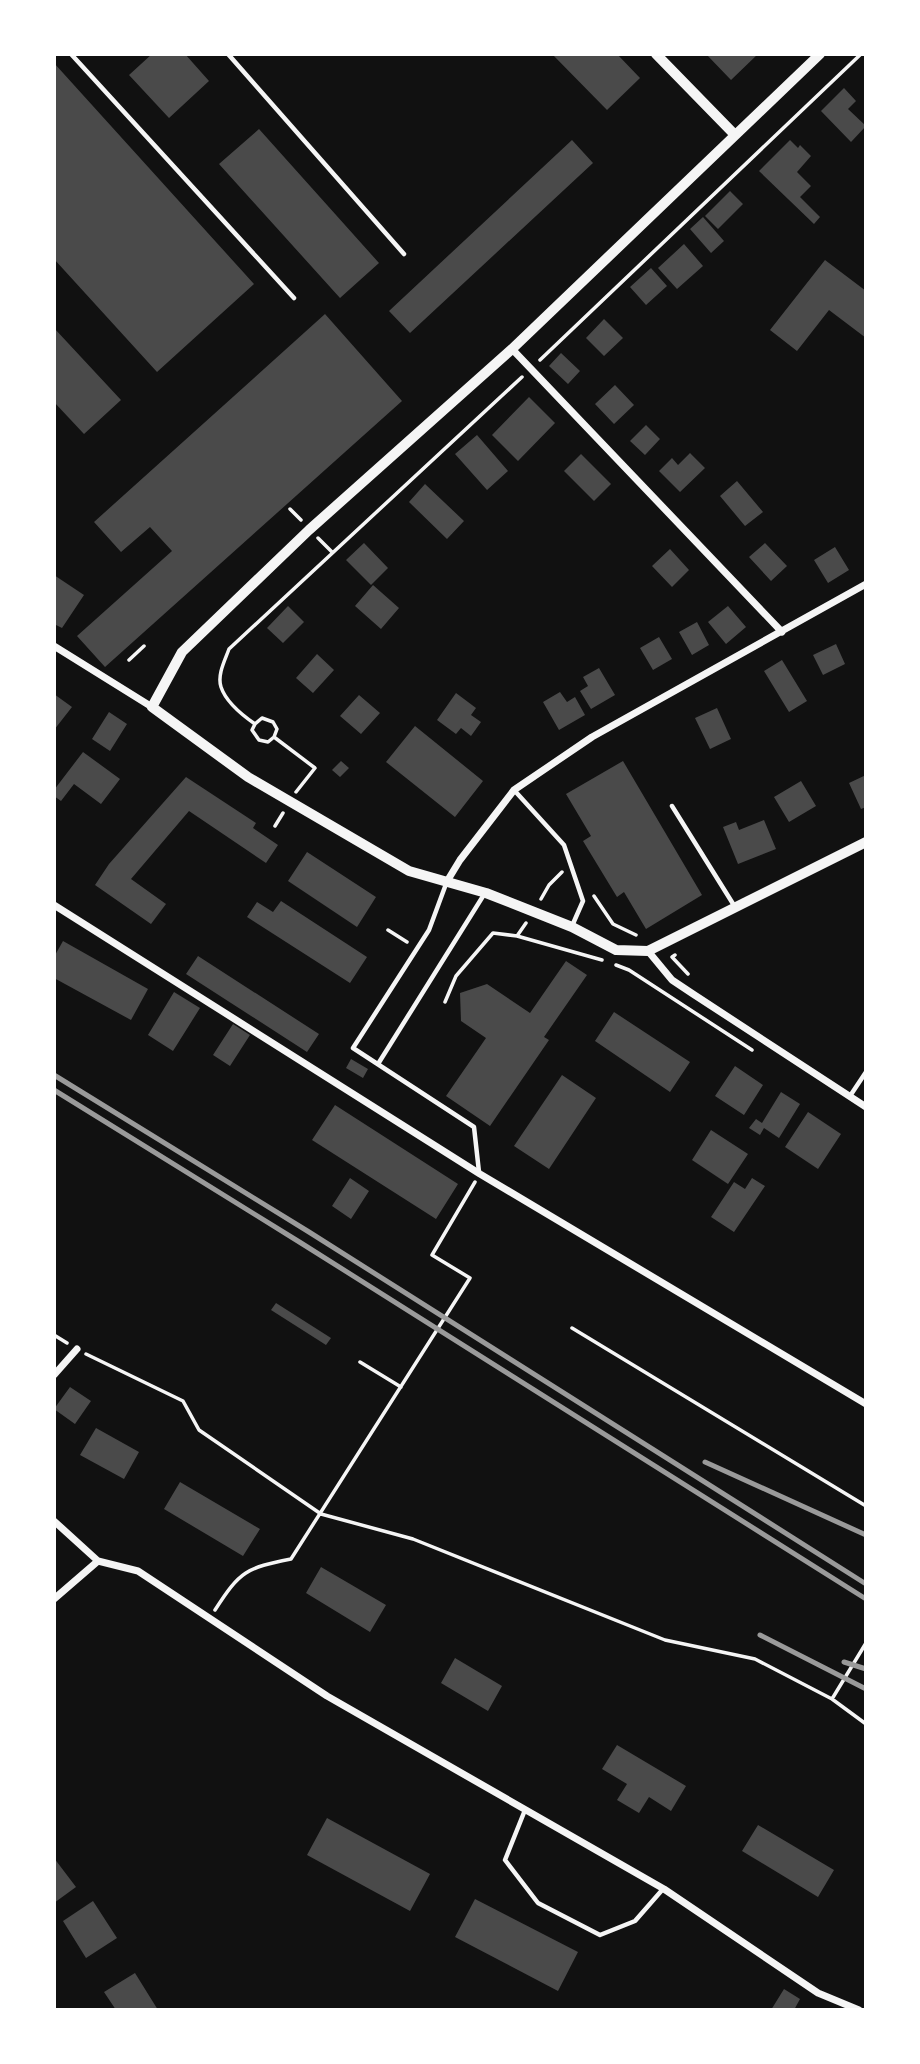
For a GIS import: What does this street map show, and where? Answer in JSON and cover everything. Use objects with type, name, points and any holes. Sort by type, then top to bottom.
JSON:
[{"type":"main road","points":[[656,54],[735,135]]},
{"type":"main road","points":[[820,54],[512,349],[309,530],[182,652],[152,707],[248,777],[409,872],[485,893],[533,911],[572,927],[616,950],[648,951],[866,842]]},
{"type":"street","points":[[512,349],[782,632]]},
{"type":"street","points":[[446,883],[460,860],[514,790],[592,737],[866,584]]},
{"type":"street","points":[[54,646],[152,707]]},
{"type":"street","points":[[54,905],[480,1174],[866,1404]]},
{"type":"street","points":[[648,951],[672,980],[866,1107]]},
{"type":"street","points":[[54,1374],[77,1349]]},
{"type":"street","points":[[54,1521],[98,1561],[138,1571],[327,1696],[664,1889],[818,1993],[859,2010]]},
{"type":"street","points":[[54,1599],[98,1561]]},
{"type":"lane","points":[[71,54],[294,298]]},
{"type":"lane","points":[[228,54],[404,254]]},
{"type":"lane","points":[[514,790],[564,845],[583,901],[572,927]]},
{"type":"lane","points":[[672,806],[735,907]]},
{"type":"lane","points":[[446,883],[429,930],[353,1048],[474,1127],[480,1174]]},
{"type":"lane","points":[[378,1064],[485,893]]},
{"type":"lane","points":[[850,1096],[866,1072]]},
{"type":"lane","points":[[525,1809],[505,1860],[538,1903],[600,1935],[635,1921],[664,1889]]},
{"type":"path","points":[[254,724],[240,713],[221,687],[221,671],[229,649],[531,369],[861,54]]},
{"type":"path","points":[[129,660],[144,646]]},
{"type":"path","points":[[262,718],[273,722],[277,729],[274,737],[268,742],[260,740],[252,730],[254,724],[262,718]]},
{"type":"path","points":[[274,737],[315,768],[275,826]]},
{"type":"path","points":[[517,936],[550,885],[570,863]]},
{"type":"path","points":[[592,894],[613,924],[641,938]]},
{"type":"path","points":[[445,1002],[456,976],[493,933],[517,936],[629,970],[754,1051]]},
{"type":"path","points":[[672,957],[690,976]]},
{"type":"path","points":[[210,1618],[241,1574],[256,1566],[291,1559],[470,1278],[432,1255],[480,1174]]},
{"type":"path","points":[[572,1328],[866,1506]]},
{"type":"path","points":[[54,1335],[183,1401],[199,1430],[321,1514],[413,1539],[665,1640],[755,1659],[832,1699],[866,1724]]},
{"type":"path","points":[[360,1362],[401,1387]]},
{"type":"path","points":[[832,1699],[866,1643]]},
{"type":"building","points":[[152,54],[185,54],[209,81],[169,118],[129,75]]},
{"type":"building","points":[[552,54],[617,54],[640,78],[607,110]]},
{"type":"building","points":[[706,54],[758,54],[731,80]]},
{"type":"building","points":[[54,63],[254,284],[157,372],[54,259]]},
{"type":"building","points":[[844,88],[856,101],[848,109],[866,126],[851,142],[821,111]]},
{"type":"building","points":[[259,129],[379,263],[340,298],[219,164]]},
{"type":"building","points":[[572,140],[593,163],[410,333],[389,311]]},
{"type":"building","points":[[790,140],[811,156],[797,172],[811,186],[800,197],[820,217],[814,224],[759,171]]},
{"type":"building","points":[[730,191],[743,204],[718,229],[705,216]]},
{"type":"building","points":[[703,217],[724,241],[711,253],[690,229]]},
{"type":"building","points":[[684,244],[703,266],[677,289],[658,268]]},
{"type":"building","points":[[825,260],[866,291],[866,338],[829,310],[797,351],[770,330]]},
{"type":"building","points":[[651,268],[667,286],[646,305],[630,287]]},
{"type":"building","points":[[325,314],[402,401],[105,667],[77,636],[172,551],[150,527],[121,552],[94,522]]},
{"type":"building","points":[[604,319],[623,338],[604,356],[586,338]]},
{"type":"building","points":[[54,328],[121,400],[84,434],[54,402]]},
{"type":"building","points":[[561,353],[580,371],[568,384],[549,366]]},
{"type":"building","points":[[615,385],[634,405],[614,424],[595,404]]},
{"type":"building","points":[[529,397],[555,423],[518,461],[492,435]]},
{"type":"building","points":[[646,425],[660,439],[645,455],[630,441]]},
{"type":"building","points":[[477,435],[508,471],[487,490],[455,454]]},
{"type":"building","points":[[690,453],[705,468],[680,492],[659,471],[672,458],[678,465]]},
{"type":"building","points":[[581,454],[611,484],[594,501],[564,471]]},
{"type":"building","points":[[737,481],[763,512],[745,526],[720,496]]},
{"type":"building","points":[[425,484],[464,521],[447,539],[409,502]]},
{"type":"building","points":[[364,543],[388,568],[371,585],[346,560]]},
{"type":"building","points":[[765,543],[787,566],[771,581],[749,557]]},
{"type":"building","points":[[835,547],[849,570],[828,583],[814,560]]},
{"type":"building","points":[[670,549],[689,570],[672,587],[652,566]]},
{"type":"building","points":[[54,575],[84,595],[62,628],[54,624]]},
{"type":"building","points":[[373,585],[399,608],[381,629],[355,606]]},
{"type":"building","points":[[288,606],[304,622],[283,643],[267,628]]},
{"type":"building","points":[[728,606],[746,627],[726,644],[708,622]]},
{"type":"building","points":[[697,622],[709,645],[692,655],[679,632]]},
{"type":"building","points":[[659,637],[672,659],[653,670],[640,648]]},
{"type":"building","points":[[836,644],[845,664],[823,675],[813,655]]},
{"type":"building","points":[[317,654],[334,670],[313,693],[296,678]]},
{"type":"building","points":[[782,660],[807,701],[789,712],[764,671]]},
{"type":"building","points":[[599,668],[615,695],[591,709],[580,691],[588,686],[583,677]]},
{"type":"building","points":[[560,692],[567,702],[575,697],[585,715],[559,730],[543,702]]},
{"type":"building","points":[[456,693],[476,708],[471,715],[481,722],[471,736],[461,728],[456,734],[437,720]]},
{"type":"building","points":[[54,694],[72,707],[54,730]]},
{"type":"building","points":[[359,695],[380,713],[361,734],[340,716]]},
{"type":"building","points":[[717,708],[731,739],[710,749],[695,718]]},
{"type":"building","points":[[109,712],[127,724],[110,751],[92,739]]},
{"type":"building","points":[[415,726],[483,781],[455,817],[386,762]]},
{"type":"building","points":[[83,752],[120,779],[101,804],[74,784],[61,801],[54,796],[54,790]]},
{"type":"building","points":[[341,761],[349,768],[340,777],[332,770]]},
{"type":"building","points":[[623,761],[702,895],[646,929],[624,892],[617,897],[583,841],[591,836],[566,794]]},
{"type":"building","points":[[866,775],[866,807],[861,809],[849,783]]},
{"type":"building","points":[[186,777],[256,823],[253,828],[278,845],[266,863],[189,811],[131,879],[166,904],[151,924],[95,885],[109,864]]},
{"type":"building","points":[[801,781],[816,806],[789,822],[774,797]]},
{"type":"building","points":[[764,820],[776,849],[738,864],[723,827],[736,822],[739,830]]},
{"type":"building","points":[[307,852],[376,897],[357,927],[288,881]]},
{"type":"building","points":[[281,901],[367,957],[350,983],[247,917],[257,902],[273,912]]},
{"type":"building","points":[[63,941],[148,989],[131,1020],[54,978],[54,957]]},
{"type":"building","points":[[198,956],[319,1034],[307,1052],[186,974]]},
{"type":"building","points":[[566,961],[587,975],[544,1037],[549,1040],[490,1126],[446,1096],[486,1038],[461,1021],[460,993],[487,984],[530,1013]]},
{"type":"building","points":[[174,992],[200,1008],[173,1051],[148,1035]]},
{"type":"building","points":[[614,1012],[690,1062],[670,1092],[595,1041]]},
{"type":"building","points":[[233,1024],[250,1035],[230,1066],[213,1055]]},
{"type":"building","points":[[351,1059],[368,1069],[363,1078],[346,1068]]},
{"type":"building","points":[[735,1066],[763,1085],[744,1115],[715,1096]]},
{"type":"building","points":[[562,1075],[596,1098],[549,1169],[514,1146]]},
{"type":"building","points":[[781,1092],[800,1104],[779,1138],[764,1128],[760,1135],[749,1128],[756,1119],[762,1123]]},
{"type":"building","points":[[335,1105],[458,1184],[436,1219],[312,1140]]},
{"type":"building","points":[[808,1112],[841,1134],[818,1169],[785,1147]]},
{"type":"building","points":[[711,1130],[748,1154],[728,1184],[692,1160]]},
{"type":"building","points":[[350,1178],[369,1191],[351,1219],[332,1206]]},
{"type":"building","points":[[752,1178],[765,1186],[734,1232],[711,1217],[734,1182],[745,1189]]},
{"type":"building","points":[[276,1303],[331,1338],[326,1345],[271,1310]]},
{"type":"building","points":[[70,1387],[91,1401],[75,1424],[54,1409]]},
{"type":"building","points":[[96,1428],[139,1452],[124,1479],[80,1455]]},
{"type":"building","points":[[180,1482],[260,1529],[243,1556],[164,1509]]},
{"type":"building","points":[[321,1567],[386,1605],[370,1632],[306,1593]]},
{"type":"building","points":[[455,1658],[502,1686],[488,1711],[441,1683]]},
{"type":"building","points":[[617,1745],[686,1786],[671,1811],[649,1797],[639,1813],[617,1800],[627,1784],[602,1769]]},
{"type":"building","points":[[327,1818],[430,1874],[410,1911],[307,1855]]},
{"type":"building","points":[[758,1825],[834,1870],[818,1897],[742,1851]]},
{"type":"building","points":[[54,1858],[76,1887],[54,1903]]},
{"type":"building","points":[[475,1899],[578,1952],[558,1991],[455,1937]]},
{"type":"building","points":[[93,1901],[117,1938],[86,1958],[63,1921]]},
{"type":"building","points":[[135,1973],[158,2010],[116,2010],[104,1992]]},
{"type":"building","points":[[784,1989],[800,1999],[794,2010],[771,2010]]},
{"type":"railway","points":[[54,1075],[309,1232],[866,1584]]},
{"type":"railway","points":[[54,1090],[866,1599]]},
{"type":"railway","points":[[705,1462],[866,1535]]},
{"type":"railway","points":[[760,1635],[866,1689]]},
{"type":"railway","points":[[844,1662],[866,1669]]}]
